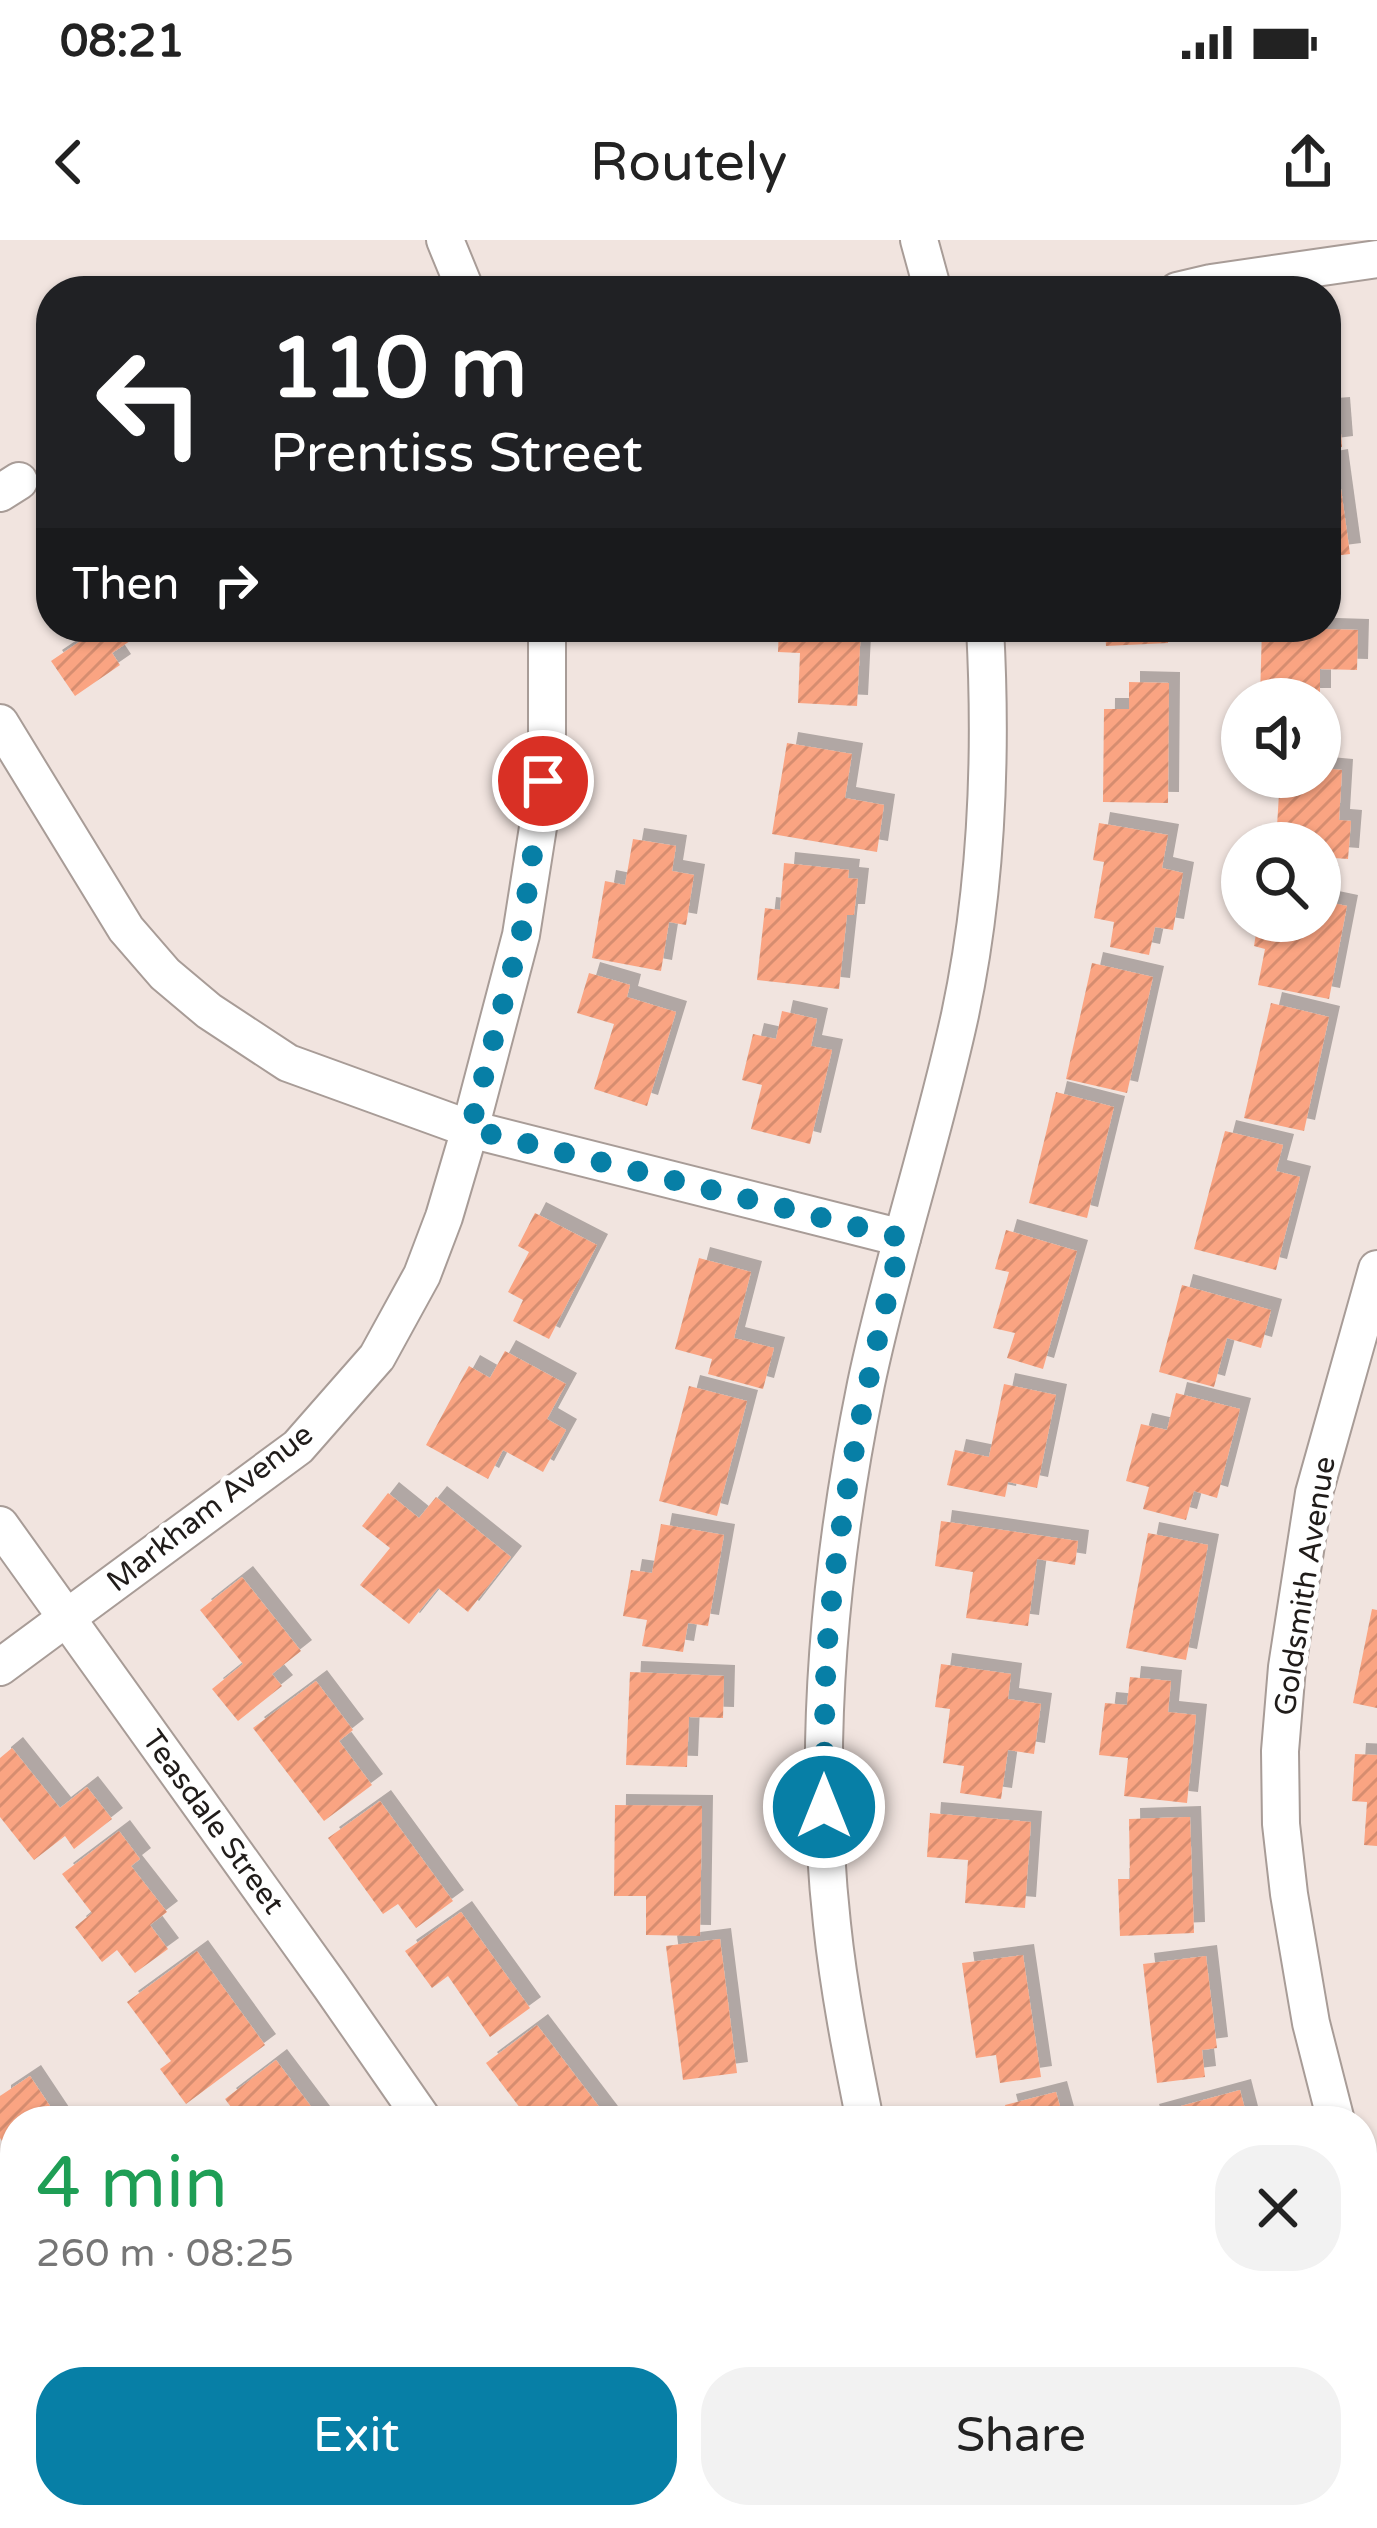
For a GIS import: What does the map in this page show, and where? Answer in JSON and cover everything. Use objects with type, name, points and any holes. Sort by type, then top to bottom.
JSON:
[{"type":"street","points":[[445,240],[460,276]]},
{"type":"street","points":[[919,240],[929,276]]},
{"type":"street","points":[[1261,276],[1377,260]]},
{"type":"street","name":"Markham Avenue","points":[[0,1667],[298,1447],[377,1358],[422,1274],[470,1129],[521,935],[548,741],[547,642]]},
{"type":"street","points":[[862,2106],[832,1922],[824,1807],[829,1620],[866,1383],[961,1012],[987,783],[985,642]]},
{"type":"street","points":[[0,723],[126,929],[165,974],[208,1011],[288,1063],[470,1129],[902,1238]]},
{"type":"street","name":"Goldsmith Avenue","points":[[1332,2106],[1311,2023],[1289,1894],[1280,1751],[1286,1666],[1314,1492],[1377,1269]]},
{"type":"street","name":"Teasdale Street","points":[[0,1526],[414,2106]]},
{"type":"building","points":[[1341,489],[1350,554],[1341,555]]},
{"type":"building","points":[[1341,629],[1358,630],[1357,670],[1320,669],[1320,678],[1261,678],[1262,642],[1341,642]]},
{"type":"building","points":[[79,642],[128,642],[112,653],[120,665],[75,696],[51,661]]},
{"type":"building","points":[[778,642],[860,642],[857,706],[798,703],[800,653],[778,652]]},
{"type":"building","points":[[1106,642],[1168,643],[1106,646]]},
{"type":"building","points":[[1129,682],[1169,683],[1168,803],[1103,802],[1104,709],[1129,709]]},
{"type":"building","points":[[787,743],[852,754],[845,798],[884,805],[877,852],[772,834]]},
{"type":"building","points":[[1279,798],[1340,798],[1339,820],[1351,821],[1348,859],[1341,858],[1341,822],[1277,822]]},
{"type":"building","points":[[1099,823],[1168,835],[1162,868],[1183,873],[1173,930],[1155,927],[1149,955],[1110,947],[1114,922],[1094,918],[1104,862],[1093,860]]},
{"type":"building","points":[[633,839],[676,846],[672,871],[694,875],[686,925],[669,922],[661,971],[592,958],[605,881],[625,885]]},
{"type":"building","points":[[784,863],[849,870],[848,878],[858,879],[854,915],[847,915],[839,989],[757,980],[765,908],[780,910]]},
{"type":"building","points":[[1341,905],[1347,906],[1341,937]]},
{"type":"building","points":[[1255,942],[1340,942],[1329,999],[1258,985],[1265,949],[1254,946]]},
{"type":"building","points":[[1092,963],[1153,977],[1127,1093],[1066,1079]]},
{"type":"building","points":[[589,973],[630,985],[627,997],[676,1012],[647,1106],[594,1089],[614,1024],[577,1013]]},
{"type":"building","points":[[1271,1003],[1329,1017],[1304,1131],[1244,1118]]},
{"type":"building","points":[[782,1011],[817,1019],[811,1046],[832,1050],[810,1144],[751,1129],[762,1085],[742,1080],[753,1034],[776,1039]]},
{"type":"building","points":[[1056,1092],[1114,1107],[1087,1218],[1029,1203]]},
{"type":"building","points":[[1225,1131],[1283,1145],[1276,1171],[1300,1177],[1276,1270],[1194,1249]]},
{"type":"building","points":[[535,1213],[597,1245],[549,1339],[513,1321],[523,1300],[508,1292],[529,1252],[518,1246]]},
{"type":"building","points":[[1006,1230],[1077,1251],[1043,1369],[1007,1358],[1015,1333],[993,1328],[1009,1272],[995,1269]]},
{"type":"building","points":[[699,1258],[751,1272],[734,1338],[774,1348],[763,1389],[708,1374],[712,1359],[675,1349]]},
{"type":"building","points":[[1182,1285],[1271,1310],[1261,1348],[1227,1338],[1214,1387],[1159,1372]]},
{"type":"building","points":[[505,1351],[566,1384],[547,1419],[566,1430],[543,1472],[503,1450],[488,1479],[426,1445],[469,1366],[490,1378]]},
{"type":"building","points":[[1004,1384],[1056,1395],[1037,1488],[1008,1482],[1005,1497],[947,1485],[955,1450],[989,1457]]},
{"type":"building","points":[[689,1386],[747,1401],[717,1516],[659,1501]]},
{"type":"building","points":[[1176,1393],[1240,1409],[1217,1498],[1194,1491],[1186,1520],[1143,1509],[1149,1487],[1126,1481],[1141,1424],[1167,1430]]},
{"type":"building","points":[[388,1493],[419,1518],[436,1497],[511,1557],[468,1612],[438,1588],[409,1624],[360,1585],[390,1548],[362,1526]]},
{"type":"building","points":[[941,1521],[1078,1541],[1075,1565],[1037,1559],[1028,1626],[966,1618],[973,1572],[935,1566]]},
{"type":"building","points":[[661,1524],[724,1535],[708,1626],[688,1623],[683,1652],[642,1646],[647,1620],[623,1616],[631,1570],[652,1573]]},
{"type":"building","points":[[1148,1533],[1208,1545],[1186,1660],[1126,1648]]},
{"type":"building","points":[[242,1577],[301,1651],[272,1674],[282,1686],[238,1721],[212,1689],[243,1664],[200,1610]]},
{"type":"building","points":[[1372,1609],[1377,1610],[1377,1708],[1353,1703]]},
{"type":"building","points":[[941,1664],[1011,1674],[1008,1699],[1041,1704],[1034,1754],[1008,1750],[1001,1799],[960,1793],[964,1766],[943,1763],[950,1709],[935,1707]]},
{"type":"building","points":[[630,1672],[724,1676],[723,1718],[689,1717],[687,1767],[626,1765]]},
{"type":"building","points":[[1130,1677],[1171,1681],[1168,1712],[1196,1715],[1187,1803],[1124,1796],[1128,1758],[1099,1755],[1105,1703],[1127,1705]]},
{"type":"building","points":[[316,1681],[353,1730],[339,1741],[372,1785],[324,1821],[253,1728]]},
{"type":"building","points":[[12,1748],[60,1808],[87,1787],[112,1819],[74,1849],[65,1836],[34,1860],[0,1817],[0,1758]]},
{"type":"building","points":[[1355,1754],[1377,1755],[1377,1846],[1364,1845],[1367,1802],[1352,1801]]},
{"type":"building","points":[[380,1801],[453,1901],[416,1928],[398,1904],[383,1914],[328,1838]]},
{"type":"building","points":[[615,1805],[702,1806],[700,1936],[646,1935],[646,1896],[614,1896]]},
{"type":"building","points":[[930,1813],[1031,1822],[1025,1908],[965,1903],[968,1860],[927,1857]]},
{"type":"building","points":[[1190,1817],[1194,1933],[1120,1936],[1118,1879],[1130,1879],[1129,1819]]},
{"type":"building","points":[[119,1831],[140,1859],[131,1866],[167,1912],[150,1925],[168,1949],[135,1973],[117,1950],[102,1962],[75,1927],[92,1913],[62,1874]]},
{"type":"building","points":[[461,1912],[530,2008],[490,2037],[448,1976],[432,1988],[405,1951]]},
{"type":"building","points":[[720,1939],[737,2073],[683,2080],[666,1946]]},
{"type":"building","points":[[197,1951],[265,2045],[186,2104],[160,2069],[171,2061],[127,2002]]},
{"type":"building","points":[[1023,1955],[1041,2077],[1000,2083],[996,2055],[976,2058],[962,1963]]},
{"type":"building","points":[[1206,1956],[1217,2048],[1202,2050],[1205,2077],[1157,2083],[1143,1964]]},
{"type":"building","points":[[537,2025],[599,2106],[519,2106],[486,2063]]},
{"type":"building","points":[[276,2060],[311,2106],[230,2106],[225,2099]]},
{"type":"building","points":[[30,2076],[50,2106],[0,2106],[0,2096]]},
{"type":"building","points":[[1240,2090],[1244,2106],[1181,2106]]},
{"type":"building","points":[[1056,2092],[1060,2106],[1005,2106]]},
{"type":"route","points":[[543,781],[521,935],[470,1129],[902,1238],[866,1383],[842,1516],[829,1620],[824,1807]]}]
